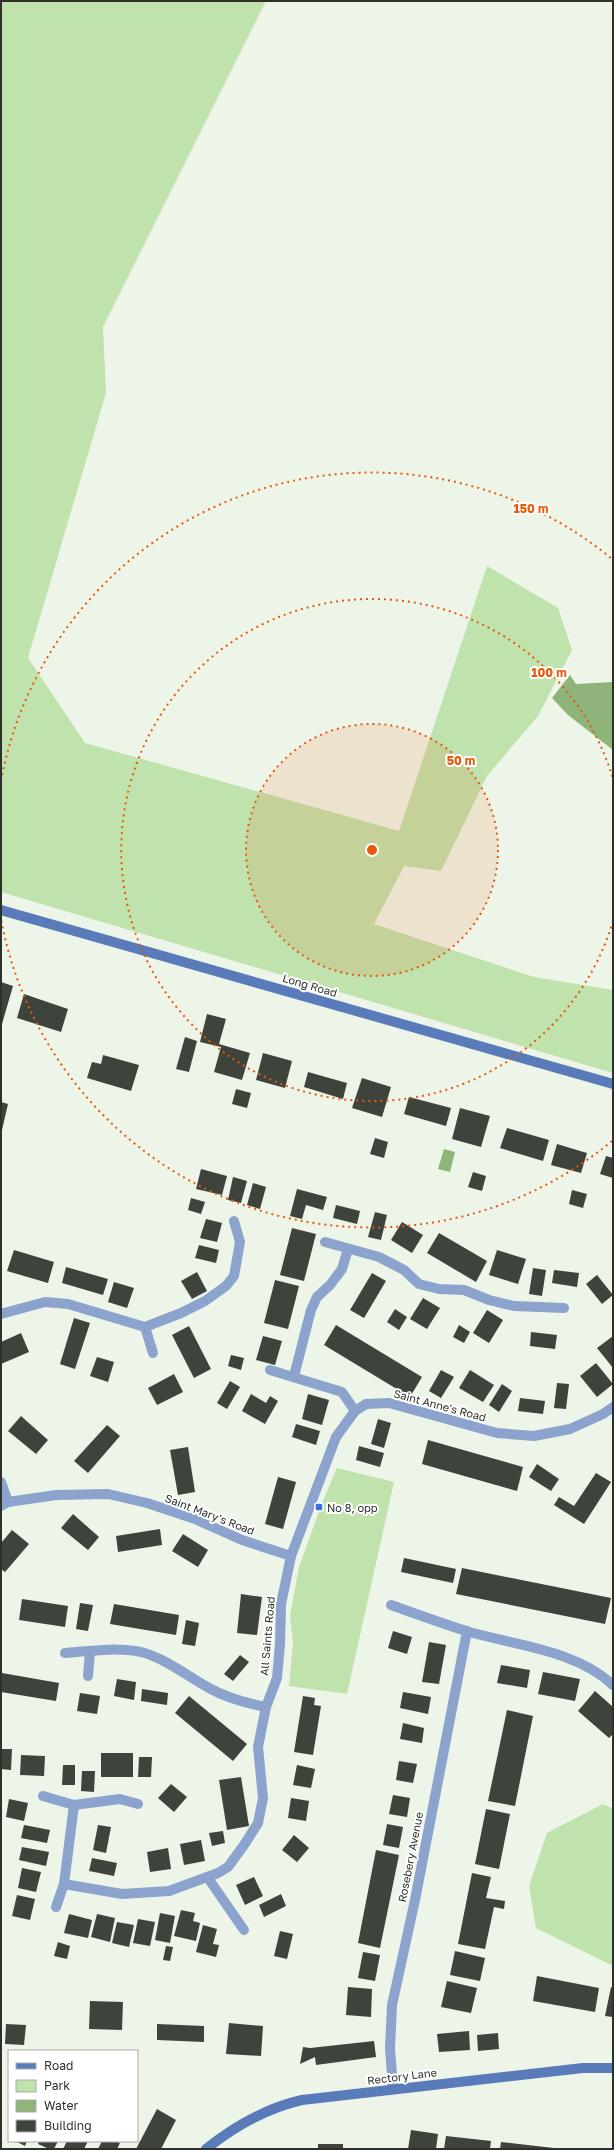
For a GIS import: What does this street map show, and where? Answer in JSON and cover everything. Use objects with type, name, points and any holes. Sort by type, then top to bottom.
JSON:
[{"type":"street","name":"Long Road","points":[[1,910],[613,1084]]},
{"type":"street","points":[[1,1314],[46,1302],[68,1304],[145,1327],[205,1301],[226,1286],[234,1276],[240,1242],[234,1221]]},
{"type":"street","points":[[325,1242],[378,1257],[404,1270],[420,1284],[439,1289],[464,1290],[489,1300],[514,1306],[564,1308]]},
{"type":"street","points":[[294,1376],[311,1310],[317,1297],[330,1285],[342,1269],[348,1249]]},
{"type":"street","points":[[145,1327],[153,1353]]},
{"type":"street","points":[[270,1370],[294,1376],[342,1392],[355,1411]]},
{"type":"street","name":"Saint Anne's Road","points":[[355,1411],[366,1404],[389,1403],[497,1433],[534,1436],[570,1429],[603,1414],[613,1407]]},
{"type":"street","name":"All Saints Road","points":[[64,1884],[122,1894],[169,1891],[208,1878],[228,1867],[258,1823],[263,1798],[258,1747],[266,1707],[277,1678],[281,1604],[291,1556],[336,1437],[355,1411]]},
{"type":"street","points":[[1,1482],[4,1504]]},
{"type":"street","name":"Saint Mary's Road","points":[[4,1504],[56,1495],[108,1494],[147,1503],[195,1518],[242,1540],[291,1556]]},
{"type":"street","points":[[391,1605],[467,1631],[574,1660],[600,1673],[613,1685]]},
{"type":"street","name":"Rosebery Avenue","points":[[393,2089],[390,2048],[392,2005],[467,1631]]},
{"type":"street","points":[[64,1653],[114,1650],[142,1653],[168,1664],[210,1689],[236,1701],[266,1707]]},
{"type":"street","points":[[88,1676],[90,1652]]},
{"type":"street","points":[[43,1796],[74,1805],[120,1799],[138,1804]]},
{"type":"street","points":[[56,1907],[64,1884],[74,1805]]},
{"type":"street","points":[[208,1878],[244,1930]]},
{"type":"street","name":"Rectory Lane","points":[[206,2149],[248,2121],[283,2104],[302,2100],[583,2068],[613,2068]]},
{"type":"green space","points":[[1,1],[266,1],[103,327],[106,393],[28,658],[85,743],[399,831],[487,566],[558,608],[572,650],[538,716],[487,776],[441,871],[404,866],[374,924],[534,977],[613,990],[613,1073],[1,892]]},
{"type":"green space","points":[[337,1468],[394,1482],[347,1694],[289,1686],[293,1643],[290,1616],[299,1567],[322,1503]]},
{"type":"green space","points":[[603,1804],[613,1809],[613,1966],[536,1928],[529,1886],[547,1833]]},
{"type":"water","points":[[570,675],[576,684],[613,682],[613,750],[568,715],[552,698]]},
{"type":"water","points":[[444,1149],[455,1152],[450,1172],[438,1169]]},
{"type":"building","points":[[1,982],[13,986],[2,1024],[1,1023]]},
{"type":"building","points":[[24,994],[68,1009],[61,1032],[17,1018]]},
{"type":"building","points":[[207,1014],[226,1019],[219,1044],[250,1053],[242,1080],[214,1072],[221,1047],[200,1042]]},
{"type":"building","points":[[185,1037],[197,1041],[189,1072],[176,1069]]},
{"type":"building","points":[[263,1053],[292,1061],[285,1088],[256,1080]]},
{"type":"building","points":[[103,1055],[139,1065],[131,1091],[87,1078],[92,1062],[101,1064]]},
{"type":"building","points":[[308,1072],[347,1083],[343,1099],[304,1087]]},
{"type":"building","points":[[362,1078],[391,1087],[382,1117],[352,1108]]},
{"type":"building","points":[[236,1089],[251,1093],[247,1108],[232,1104]]},
{"type":"building","points":[[409,1097],[451,1108],[446,1126],[404,1114]]},
{"type":"building","points":[[1,1102],[8,1104],[2,1130],[1,1129]]},
{"type":"building","points":[[460,1108],[490,1116],[481,1147],[452,1139]]},
{"type":"building","points":[[507,1128],[549,1140],[543,1161],[500,1148]]},
{"type":"building","points":[[375,1138],[388,1142],[384,1158],[370,1154]]},
{"type":"building","points":[[557,1144],[587,1153],[581,1173],[551,1165]]},
{"type":"building","points":[[606,1156],[613,1158],[613,1178],[600,1174]]},
{"type":"building","points":[[201,1169],[227,1176],[222,1195],[196,1189]]},
{"type":"building","points":[[473,1172],[486,1176],[482,1191],[468,1187]]},
{"type":"building","points":[[233,1177],[247,1181],[241,1203],[228,1200]]},
{"type":"building","points":[[253,1183],[266,1187],[260,1209],[247,1205]]},
{"type":"building","points":[[297,1189],[327,1197],[323,1210],[306,1205],[302,1219],[290,1216]]},
{"type":"building","points":[[572,1190],[587,1194],[583,1208],[569,1204]]},
{"type":"building","points":[[191,1198],[205,1202],[201,1214],[188,1210]]},
{"type":"building","points":[[336,1205],[360,1211],[357,1224],[333,1218]]},
{"type":"building","points":[[375,1212],[387,1215],[381,1240],[368,1237]]},
{"type":"building","points":[[206,1219],[222,1223],[217,1242],[200,1238]]},
{"type":"building","points":[[402,1222],[423,1235],[412,1253],[391,1240]]},
{"type":"building","points":[[292,1228],[316,1234],[304,1281],[280,1275]]},
{"type":"building","points":[[439,1233],[487,1261],[476,1282],[427,1253]]},
{"type":"building","points":[[199,1245],[219,1250],[216,1263],[195,1258]]},
{"type":"building","points":[[14,1250],[54,1262],[48,1283],[7,1271]]},
{"type":"building","points":[[497,1250],[526,1259],[518,1284],[489,1275]]},
{"type":"building","points":[[66,1267],[108,1279],[103,1295],[62,1283]]},
{"type":"building","points":[[533,1268],[546,1270],[542,1296],[529,1294]]},
{"type":"building","points":[[554,1270],[579,1273],[577,1287],[552,1283]]},
{"type":"building","points":[[197,1272],[207,1291],[192,1299],[181,1281]]},
{"type":"building","points":[[372,1273],[386,1281],[364,1318],[350,1310]]},
{"type":"building","points":[[597,1275],[613,1295],[602,1304],[586,1284]]},
{"type":"building","points":[[275,1280],[299,1286],[288,1329],[264,1323]]},
{"type":"building","points":[[114,1282],[134,1288],[127,1308],[108,1302]]},
{"type":"building","points":[[423,1298],[440,1308],[427,1329],[410,1319]]},
{"type":"building","points":[[395,1309],[407,1317],[399,1330],[387,1322]]},
{"type":"building","points":[[487,1310],[503,1320],[489,1343],[473,1333]]},
{"type":"building","points":[[74,1318],[90,1323],[75,1369],[60,1364]]},
{"type":"building","points":[[336,1325],[422,1377],[410,1397],[324,1345]]},
{"type":"building","points":[[459,1325],[470,1332],[464,1343],[453,1337]]},
{"type":"building","points":[[189,1326],[211,1369],[194,1378],[172,1335]]},
{"type":"building","points":[[531,1332],[557,1335],[555,1349],[530,1346]]},
{"type":"building","points":[[21,1333],[29,1352],[1,1364],[1,1342]]},
{"type":"building","points":[[263,1336],[282,1341],[275,1365],[256,1360]]},
{"type":"building","points":[[613,1336],[613,1368],[597,1348]]},
{"type":"building","points":[[231,1355],[244,1358],[241,1370],[228,1366]]},
{"type":"building","points":[[97,1357],[114,1362],[108,1382],[90,1376]]},
{"type":"building","points":[[596,1363],[613,1384],[597,1397],[580,1376]]},
{"type":"building","points":[[441,1370],[454,1377],[441,1398],[429,1391]]},
{"type":"building","points":[[470,1370],[494,1385],[483,1402],[459,1388]]},
{"type":"building","points":[[174,1374],[183,1392],[157,1405],[148,1388]]},
{"type":"building","points":[[230,1381],[240,1387],[227,1409],[217,1403]]},
{"type":"building","points":[[557,1383],[569,1384],[566,1409],[554,1408]]},
{"type":"building","points":[[502,1384],[512,1391],[499,1412],[489,1405]]},
{"type":"building","points":[[251,1394],[266,1403],[270,1396],[278,1401],[265,1424],[242,1411]]},
{"type":"building","points":[[308,1394],[329,1400],[322,1425],[302,1419]]},
{"type":"building","points":[[520,1398],[545,1401],[543,1414],[518,1411]]},
{"type":"building","points":[[21,1416],[48,1440],[36,1454],[8,1431]]},
{"type":"building","points":[[378,1419],[391,1423],[384,1448],[371,1444]]},
{"type":"building","points":[[296,1424],[320,1431],[316,1445],[292,1437]]},
{"type":"building","points":[[107,1425],[120,1436],[88,1473],[74,1461]]},
{"type":"building","points":[[428,1440],[523,1467],[517,1491],[422,1464]]},
{"type":"building","points":[[359,1446],[384,1453],[380,1467],[356,1460]]},
{"type":"building","points":[[188,1447],[195,1492],[178,1495],[170,1450]]},
{"type":"building","points":[[537,1464],[559,1479],[551,1491],[529,1477]]},
{"type":"building","points":[[596,1473],[611,1482],[584,1524],[554,1505],[559,1497],[574,1506]]},
{"type":"building","points":[[278,1477],[296,1482],[283,1529],[265,1524]]},
{"type":"building","points":[[73,1514],[99,1537],[88,1550],[61,1528]]},
{"type":"building","points":[[160,1529],[162,1545],[118,1552],[116,1536]]},
{"type":"building","points":[[12,1530],[29,1544],[5,1572],[1,1569],[1,1543]]},
{"type":"building","points":[[183,1534],[208,1550],[198,1567],[172,1551]]},
{"type":"building","points":[[404,1558],[456,1569],[453,1583],[401,1572]]},
{"type":"building","points":[[462,1568],[611,1598],[605,1624],[456,1594]]},
{"type":"building","points":[[241,1594],[262,1597],[257,1635],[237,1633]]},
{"type":"building","points":[[22,1599],[68,1606],[65,1627],[19,1620]]},
{"type":"building","points":[[80,1603],[93,1605],[88,1631],[76,1629]]},
{"type":"building","points":[[114,1604],[179,1615],[176,1635],[110,1624]]},
{"type":"building","points":[[186,1620],[199,1623],[195,1646],[182,1644]]},
{"type":"building","points":[[393,1631],[412,1637],[407,1654],[388,1648]]},
{"type":"building","points":[[429,1642],[446,1645],[439,1684],[422,1682]]},
{"type":"building","points":[[240,1655],[249,1662],[233,1681],[224,1674]]},
{"type":"building","points":[[501,1665],[530,1670],[527,1688],[497,1683]]},
{"type":"building","points":[[543,1672],[580,1679],[575,1701],[538,1694]]},
{"type":"building","points":[[2,1673],[59,1683],[56,1701],[1,1692]]},
{"type":"building","points":[[117,1679],[136,1682],[134,1700],[114,1696]]},
{"type":"building","points":[[142,1689],[168,1693],[167,1705],[141,1701]]},
{"type":"building","points":[[595,1691],[613,1707],[613,1734],[609,1738],[578,1711]]},
{"type":"building","points":[[403,1692],[431,1697],[428,1714],[400,1708]]},
{"type":"building","points":[[80,1693],[100,1696],[97,1714],[77,1711]]},
{"type":"building","points":[[189,1696],[247,1744],[233,1761],[175,1713]]},
{"type":"building","points":[[303,1696],[315,1698],[314,1705],[321,1706],[313,1755],[294,1752]]},
{"type":"building","points":[[507,1710],[533,1716],[515,1806],[488,1801]]},
{"type":"building","points":[[403,1723],[424,1728],[422,1743],[400,1739]]},
{"type":"building","points":[[1,1749],[12,1749],[11,1770],[1,1769]]},
{"type":"building","points":[[101,1753],[133,1753],[133,1777],[101,1777]]},
{"type":"building","points":[[21,1755],[45,1756],[44,1776],[20,1775]]},
{"type":"building","points":[[139,1757],[152,1757],[151,1777],[138,1777]]},
{"type":"building","points":[[399,1761],[417,1764],[413,1783],[396,1780]]},
{"type":"building","points":[[63,1765],[75,1765],[75,1785],[62,1785]]},
{"type":"building","points":[[297,1765],[315,1769],[311,1788],[293,1785]]},
{"type":"building","points":[[82,1771],[95,1771],[94,1792],[81,1791]]},
{"type":"building","points":[[241,1777],[249,1826],[227,1830],[219,1780]]},
{"type":"building","points":[[171,1784],[187,1797],[174,1812],[158,1798]]},
{"type":"building","points":[[393,1795],[410,1798],[407,1817],[389,1814]]},
{"type":"building","points":[[291,1798],[309,1801],[306,1821],[288,1818]]},
{"type":"building","points":[[9,1799],[28,1803],[24,1821],[6,1817]]},
{"type":"building","points":[[486,1809],[510,1814],[499,1869],[475,1864]]},
{"type":"building","points":[[387,1824],[403,1827],[399,1848],[383,1845]]},
{"type":"building","points":[[24,1825],[50,1830],[47,1843],[21,1838]]},
{"type":"building","points":[[98,1825],[111,1827],[106,1853],[93,1850]]},
{"type":"building","points":[[223,1831],[225,1843],[212,1846],[209,1833]]},
{"type":"building","points":[[294,1835],[309,1848],[297,1862],[282,1850]]},
{"type":"building","points":[[201,1840],[205,1861],[184,1865],[180,1844]]},
{"type":"building","points":[[22,1847],[49,1852],[46,1866],[19,1860]]},
{"type":"building","points":[[168,1848],[171,1869],[150,1872],[147,1852]]},
{"type":"building","points":[[376,1850],[399,1855],[380,1948],[358,1943]]},
{"type":"building","points":[[92,1858],[117,1863],[114,1876],[89,1871]]},
{"type":"building","points":[[22,1868],[41,1872],[36,1892],[18,1888]]},
{"type":"building","points":[[472,1873],[491,1877],[486,1898],[505,1901],[504,1909],[494,1907],[485,1949],[458,1944]]},
{"type":"building","points":[[254,1877],[263,1896],[245,1905],[236,1885]]},
{"type":"building","points":[[281,1894],[286,1906],[264,1917],[259,1905]]},
{"type":"building","points":[[17,1895],[35,1899],[30,1920],[12,1916]]},
{"type":"building","points":[[181,1910],[195,1913],[193,1921],[200,1923],[196,1941],[174,1936]]},
{"type":"building","points":[[160,1913],[175,1916],[170,1943],[155,1940]]},
{"type":"building","points":[[69,1914],[92,1920],[88,1938],[64,1933]]},
{"type":"building","points":[[97,1914],[115,1918],[110,1942],[91,1937]]},
{"type":"building","points":[[138,1919],[155,1922],[150,1946],[133,1943]]},
{"type":"building","points":[[117,1922],[134,1925],[129,1947],[112,1943]]},
{"type":"building","points":[[203,1925],[217,1929],[213,1944],[219,1945],[216,1957],[196,1952]]},
{"type":"building","points":[[280,1931],[293,1934],[287,1959],[274,1956]]},
{"type":"building","points":[[58,1942],[70,1946],[67,1959],[54,1956]]},
{"type":"building","points":[[166,1946],[173,1947],[170,1961],[163,1960]]},
{"type":"building","points":[[455,1951],[485,1958],[480,1981],[450,1975]]},
{"type":"building","points":[[363,1952],[380,1955],[375,1981],[358,1978]]},
{"type":"building","points":[[537,1976],[599,1988],[595,2012],[533,2001]]},
{"type":"building","points":[[447,1981],[477,1988],[471,2013],[441,2007]]},
{"type":"building","points":[[348,1987],[372,1989],[371,2017],[346,2015]]},
{"type":"building","points":[[611,1987],[613,1988],[613,2017],[605,2016]]},
{"type":"building","points":[[90,2001],[123,2002],[122,2030],[89,2029]]},
{"type":"building","points":[[229,2023],[263,2026],[261,2056],[226,2054]]},
{"type":"building","points":[[6,2024],[26,2025],[24,2045],[5,2044]]},
{"type":"building","points":[[157,2024],[204,2026],[204,2042],[157,2040]]},
{"type":"building","points":[[469,2031],[470,2050],[439,2052],[437,2034]]},
{"type":"building","points":[[498,2033],[499,2049],[478,2051],[477,2035]]},
{"type":"building","points":[[374,2041],[376,2057],[316,2065],[315,2057],[300,2064],[303,2047],[310,2048]]},
{"type":"building","points":[[157,2109],[176,2120],[161,2149],[136,2149]]},
{"type":"building","points":[[411,2130],[438,2134],[436,2149],[408,2149]]},
{"type":"building","points":[[446,2136],[491,2141],[490,2149],[444,2149]]},
{"type":"building","points":[[17,2142],[27,2142],[25,2146]]},
{"type":"building","points":[[39,2142],[58,2142],[54,2149],[49,2149],[38,2144]]},
{"type":"building","points":[[66,2142],[88,2142],[84,2149],[63,2149]]},
{"type":"building","points":[[102,2142],[120,2143],[117,2149],[98,2149]]},
{"type":"building","points":[[501,2142],[554,2148],[554,2149],[500,2149]]},
{"type":"building","points":[[318,2144],[343,2144],[343,2149],[318,2149]]},
{"type":"place","name":"No 8, opp","points":[[319,1507]]}]
